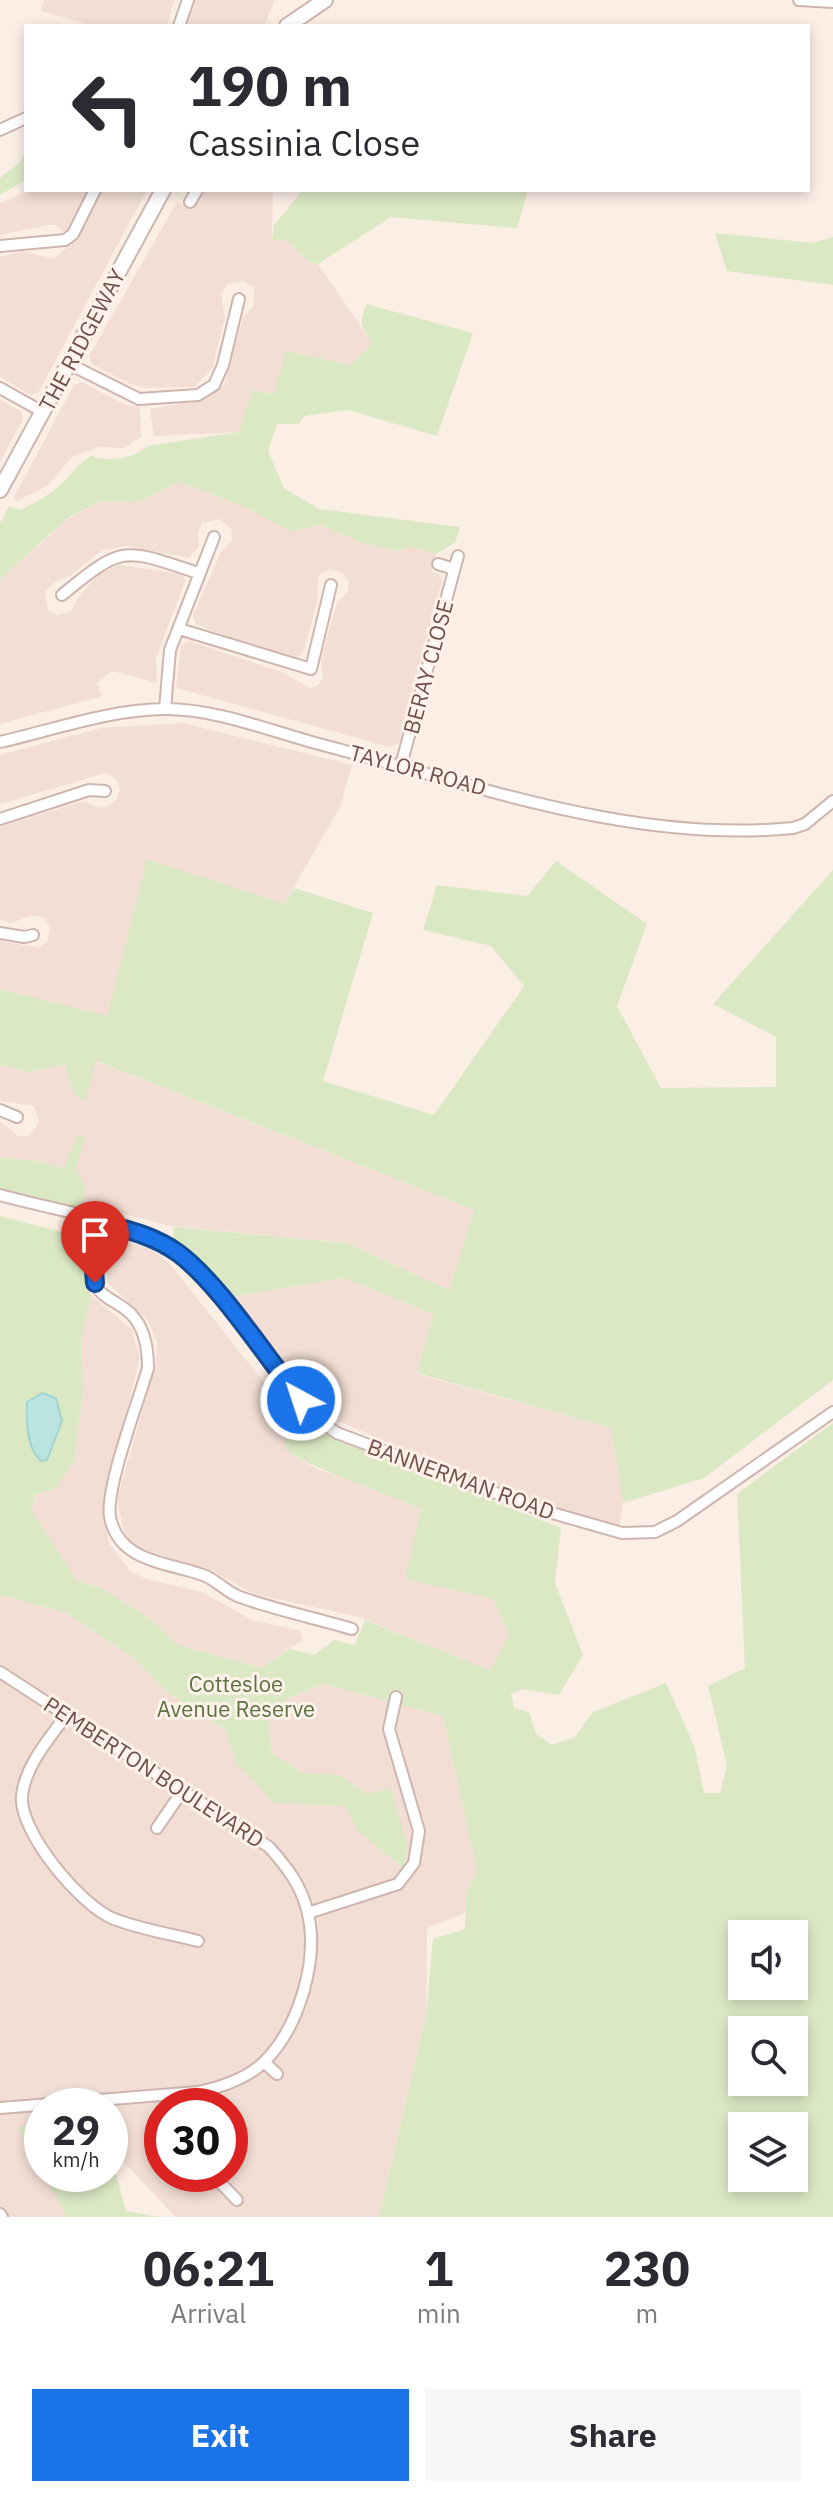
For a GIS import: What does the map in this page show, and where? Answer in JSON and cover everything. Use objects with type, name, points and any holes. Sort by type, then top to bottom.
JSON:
[{"type":"street","points":[[180,24],[188,0]]},
{"type":"street","points":[[799,0],[833,2]]},
{"type":"street","points":[[289,24],[316,2]]},
{"type":"street","points":[[0,130],[24,119]]},
{"type":"street","points":[[0,246],[65,240],[73,234],[94,192]]},
{"type":"street","name":"THE RIDGEWAY","points":[[0,490],[162,192]]},
{"type":"street","points":[[190,202],[196,192]]},
{"type":"street","points":[[69,364],[139,399],[198,395],[214,385],[223,365],[239,299]]},
{"type":"street","points":[[0,388],[43,412]]},
{"type":"street","points":[[165,709],[170,650],[214,537]]},
{"type":"street","points":[[62,595],[105,560],[130,554],[198,573]]},
{"type":"street","name":"BERAY CLOSE","points":[[401,765],[458,556]]},
{"type":"street","name":"BERAY CLOSE","points":[[438,564],[454,569]]},
{"type":"street","points":[[179,629],[311,669],[331,585]]},
{"type":"street","name":"TAYLOR ROAD","points":[[0,742],[131,711],[197,711],[611,818],[670,827],[793,828],[805,824],[833,801]]},
{"type":"street","points":[[0,819],[89,790],[105,791]]},
{"type":"street","points":[[0,933],[24,937],[33,935]]},
{"type":"street","points":[[0,1110],[17,1117]]},
{"type":"street","name":"BANNERMAN ROAD","points":[[0,1195],[144,1234],[179,1254],[222,1299],[318,1420],[337,1433],[538,1509],[622,1533],[655,1532],[677,1521],[833,1412]]},
{"type":"street","points":[[104,1224],[93,1258],[95,1283],[110,1300],[131,1313],[141,1328],[148,1368],[113,1489],[110,1516],[116,1532],[126,1547],[140,1557],[207,1576],[238,1597],[352,1629]]},
{"type":"street","name":"PEMBERTON BOULEVARD","points":[[0,1672],[269,1847],[286,1866],[308,1913],[309,1961],[304,1985],[288,2030],[264,2062],[236,2080],[211,2088]]},
{"type":"street","points":[[308,1913],[398,1884],[414,1863],[419,1831],[389,1729],[396,1697]]},
{"type":"street","points":[[67,1714],[27,1777],[22,1795],[25,1822],[49,1858],[94,1908],[113,1919],[198,1941]]},
{"type":"street","points":[[157,1828],[183,1790]]},
{"type":"street","points":[[264,2062],[277,2074]]},
{"type":"street","name":"PEMBERTON BOULEVARD","points":[[0,2108],[144,2096]]},
{"type":"street","points":[[229,2192],[237,2200]]},
{"type":"shaded area","points":[[44,0],[174,0],[168,24],[88,24],[41,11]]},
{"type":"shaded area","points":[[194,0],[275,0],[265,24],[188,24]]},
{"type":"shaded area","points":[[25,192],[87,192],[65,233],[56,225],[48,225],[0,235],[0,203]]},
{"type":"shaded area","points":[[101,192],[146,192],[38,393],[31,395],[0,377],[0,257],[24,251],[52,259],[77,238]]},
{"type":"shaded area","points":[[200,192],[273,192],[272,240],[288,241],[310,263],[318,264],[373,344],[351,366],[274,394],[252,390],[240,432],[154,436],[150,409],[205,400],[224,385],[243,317],[253,307],[254,288],[244,281],[227,284],[221,295],[225,318],[212,368],[195,387],[146,388],[128,383],[92,364],[89,356],[177,202],[192,208]]},
{"type":"shaded area","points":[[82,382],[123,404],[140,407],[141,437],[124,448],[99,447],[72,457],[48,485],[17,501],[13,499],[74,385]]},
{"type":"shaded area","points":[[0,399],[21,412],[23,419],[0,462]]},
{"type":"shaded area","points":[[179,482],[243,506],[291,531],[320,525],[364,543],[396,551],[412,547],[436,554],[431,572],[438,573],[442,580],[399,743],[390,747],[176,688],[181,645],[189,641],[284,673],[309,688],[317,686],[323,678],[321,659],[337,603],[347,593],[349,581],[342,573],[330,569],[318,576],[317,603],[303,653],[297,657],[243,643],[196,624],[193,615],[221,552],[232,540],[231,529],[220,519],[202,523],[198,534],[199,546],[189,558],[126,546],[101,551],[45,591],[48,611],[58,615],[71,611],[99,574],[119,565],[183,574],[185,581],[156,658],[157,683],[112,671],[97,683],[102,696],[0,724],[0,579],[69,518],[102,501],[139,502]]},
{"type":"shaded area","points":[[183,723],[352,765],[340,807],[284,904],[147,859],[107,1017],[0,989],[0,941],[40,948],[48,940],[50,927],[43,917],[30,916],[11,923],[0,920],[0,827],[84,801],[98,808],[108,806],[116,800],[120,790],[116,779],[106,773],[0,804],[0,755],[101,728]]},
{"type":"shaded area","points":[[95,1061],[474,1210],[449,1290],[347,1243],[170,1226],[61,1197],[67,1169],[32,1160],[0,1158],[0,1121],[18,1136],[29,1136],[39,1123],[34,1106],[0,1101],[0,1065],[29,1072],[65,1065],[73,1093],[85,1101]]},
{"type":"shaded area","points":[[118,1240],[148,1248],[169,1263],[281,1404],[287,1452],[319,1470],[357,1480],[421,1509],[493,1599],[509,1635],[490,1670],[359,1617],[254,1594],[216,1573],[139,1548],[125,1536],[117,1499],[156,1364],[157,1342],[148,1320],[108,1283],[106,1268],[112,1245]]},
{"type":"shaded area","points":[[344,1278],[433,1314],[417,1374],[611,1428],[623,1503],[619,1529],[481,1484],[323,1414],[231,1297]]},
{"type":"shaded area","points":[[91,1295],[132,1330],[140,1358],[103,1505],[109,1543],[130,1571],[146,1579],[202,1592],[252,1620],[300,1631],[302,1640],[261,1668],[178,1645],[149,1618],[101,1588],[77,1581],[31,1511],[36,1494],[55,1489],[74,1462],[83,1391],[81,1342]]},
{"type":"shaded area","points":[[0,1595],[66,1613],[135,1659],[167,1692],[225,1730],[236,1763],[274,1803],[345,1806],[358,1831],[402,1867],[408,1849],[368,1795],[339,1776],[303,1773],[272,1753],[268,1715],[289,1698],[323,1684],[443,1716],[477,1871],[466,1893],[465,1913],[427,1928],[426,2014],[379,2217],[176,2217],[152,2192],[248,2192],[248,2088],[144,2088],[144,2184],[128,2167],[128,2088],[24,2088],[24,2126],[17,2127],[24,2140],[24,2192],[53,2192],[67,2217],[0,2217]]},
{"type":"green space","points":[[24,155],[24,181],[0,195],[0,178]]},
{"type":"green space","points":[[301,192],[527,192],[517,228],[391,217],[318,264],[310,263],[288,241],[272,240],[274,225]]},
{"type":"green space","points":[[715,233],[813,243],[833,237],[833,285],[727,271]]},
{"type":"green space","points":[[366,304],[473,333],[437,436],[348,410],[304,416],[299,424],[277,424],[268,451],[284,488],[319,509],[460,527],[455,543],[436,554],[412,547],[396,551],[363,543],[320,525],[291,531],[243,506],[179,482],[139,502],[102,501],[69,517],[0,579],[0,523],[9,506],[19,510],[39,500],[92,456],[121,458],[136,454],[148,446],[239,432],[252,390],[274,394],[286,351],[351,365],[372,344],[361,324]]},
{"type":"green space","points":[[147,859],[284,904],[294,888],[373,913],[323,1081],[434,1115],[524,986],[491,946],[423,930],[437,885],[527,896],[556,861],[647,924],[617,1006],[661,1088],[776,1087],[776,1037],[713,1004],[833,870],[833,1380],[704,1478],[623,1503],[611,1428],[417,1373],[433,1314],[344,1278],[231,1297],[172,1240],[174,1227],[347,1243],[449,1290],[474,1210],[96,1061],[85,1101],[73,1093],[65,1065],[29,1072],[0,1065],[0,989],[107,1016]]},
{"type":"green space","points":[[78,1135],[85,1138],[76,1168],[86,1189],[80,1209],[0,1188],[0,1158],[32,1160],[64,1168]]},
{"type":"green space","name":"Cottesloe Avenue Reserve","points":[[0,1216],[89,1239],[81,1267],[91,1295],[81,1342],[83,1391],[74,1462],[55,1489],[36,1494],[31,1510],[77,1581],[101,1588],[149,1618],[178,1645],[261,1668],[290,1649],[314,1655],[334,1640],[355,1645],[365,1620],[490,1670],[509,1635],[493,1599],[405,1579],[421,1509],[287,1452],[281,1404],[334,1436],[561,1528],[555,1583],[583,1655],[559,1695],[522,1689],[511,1694],[514,1708],[529,1712],[536,1734],[552,1745],[575,1737],[593,1712],[666,1683],[695,1748],[704,1793],[720,1793],[727,1765],[708,1686],[745,1668],[737,1494],[833,1423],[833,2217],[379,2217],[426,2015],[433,1939],[465,1929],[466,1893],[477,1871],[443,1716],[323,1684],[289,1698],[268,1715],[272,1753],[303,1773],[339,1775],[368,1794],[391,1788],[408,1849],[403,1868],[358,1831],[345,1806],[274,1803],[236,1763],[225,1730],[167,1692],[135,1659],[66,1613],[0,1595]]},
{"type":"green space","points":[[24,2126],[24,2140],[17,2127]]},
{"type":"green space","points":[[53,2192],[121,2192],[126,2211],[159,2217],[67,2217]]},
{"type":"water","points":[[42,1393],[56,1398],[62,1421],[47,1460],[41,1461],[30,1441],[27,1402]]},
{"type":"route","points":[[95,1283],[93,1258],[104,1224],[144,1234],[179,1254],[222,1299],[301,1400]]}]
